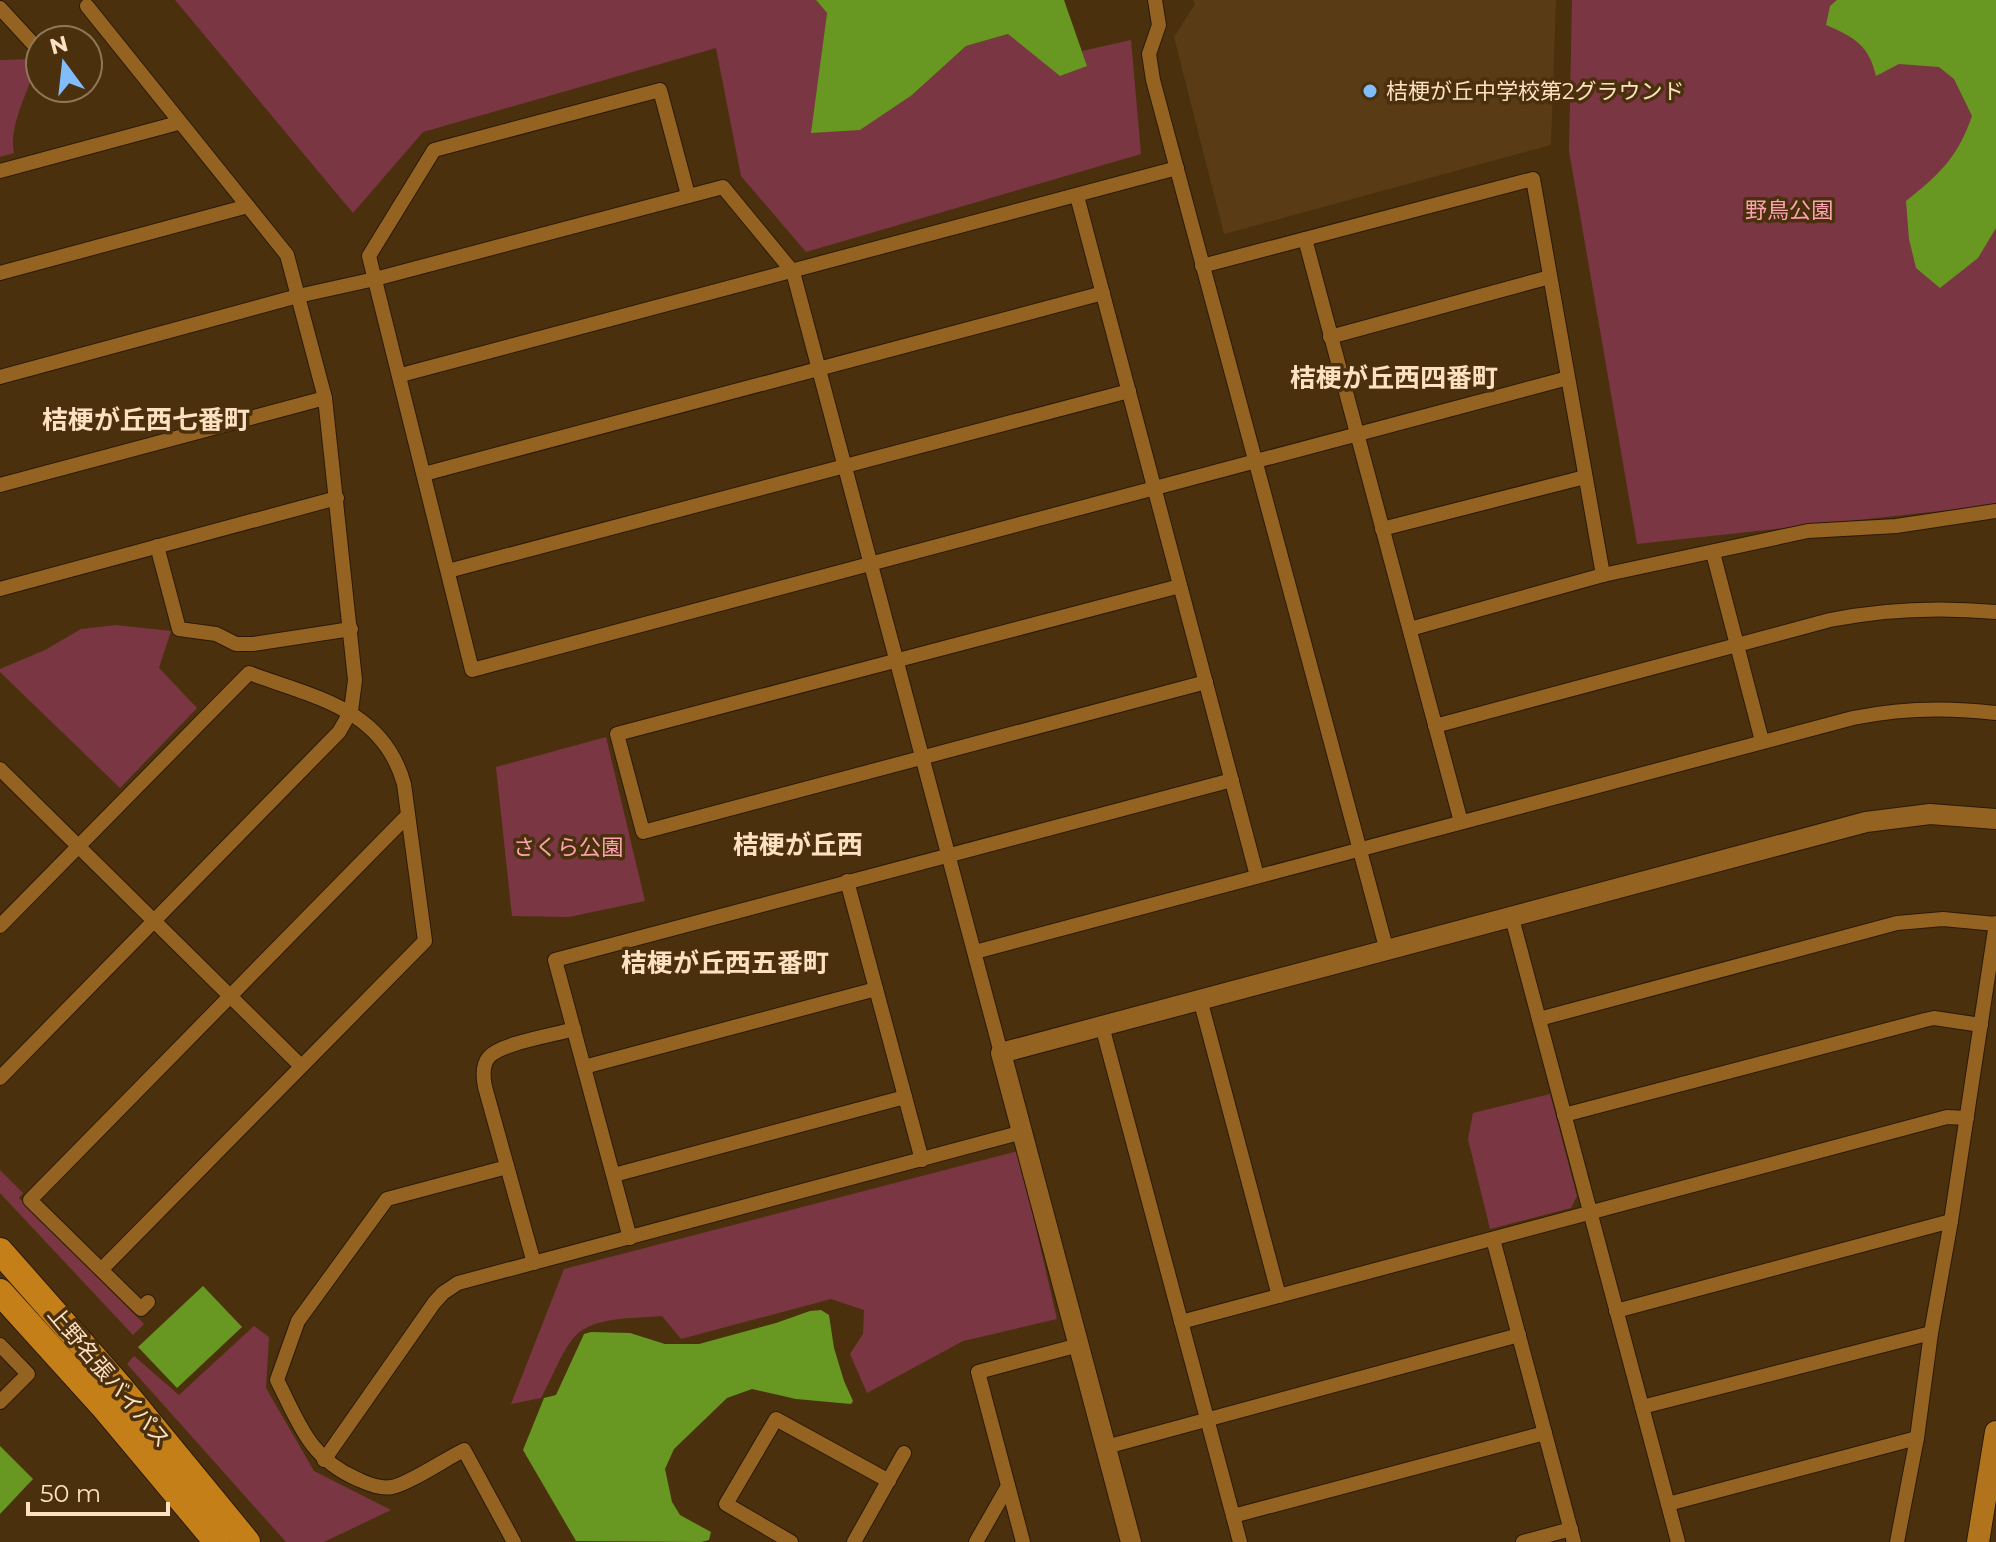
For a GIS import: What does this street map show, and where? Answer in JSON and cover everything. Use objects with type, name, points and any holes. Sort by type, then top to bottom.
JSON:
[{"type":"highway","name":"上野名張バイパス","points":[[0,1251],[109,1374],[247,1542]]},
{"type":"highway","name":"上野名張バイパス","points":[[0,1292],[103,1406],[217,1542]]},
{"type":"main road","points":[[1978,1542],[1996,1432]]},
{"type":"street","points":[[1155,0],[1159,25],[1149,54],[1150,65],[1387,951]]},
{"type":"street","points":[[0,1078],[339,732],[351,711],[355,680],[325,398],[287,255],[87,6]]},
{"type":"street","points":[[0,8],[24,34]]},
{"type":"street","points":[[688,195],[660,90],[434,150],[369,256],[472,670],[1568,378]]},
{"type":"street","points":[[0,171],[178,123]]},
{"type":"street","points":[[401,375],[1177,168]]},
{"type":"street","points":[[1202,266],[1533,179],[1603,575]]},
{"type":"street","points":[[0,377],[298,296],[375,279],[723,187],[793,272],[1131,1542]]},
{"type":"street","points":[[1077,196],[1257,876]]},
{"type":"street","points":[[0,273],[248,206]]},
{"type":"street","points":[[1305,239],[1461,822]]},
{"type":"street","points":[[1330,337],[1550,277]]},
{"type":"street","points":[[424,474],[1103,293]]},
{"type":"street","points":[[448,571],[1129,391]]},
{"type":"street","points":[[0,485],[325,398]]},
{"type":"street","points":[[1382,529],[1585,477]]},
{"type":"street","points":[[0,589],[337,498]]},
{"type":"street","points":[[1410,629],[1603,575],[1808,531],[1896,526],[1996,511]]},
{"type":"street","points":[[157,546],[179,629],[216,634],[236,644],[351,629]]},
{"type":"street","points":[[1713,553],[1762,741]]},
{"type":"street","points":[[1180,586],[617,734],[643,832],[1206,682]]},
{"type":"street","points":[[1435,726],[1858,615],[1928,610],[1996,612]]},
{"type":"street","points":[[0,926],[249,673],[351,711],[381,738],[397,761],[404,784],[425,941],[401,971],[301,1066],[102,1269]]},
{"type":"street","points":[[975,952],[1762,741],[1894,711],[1959,709],[1996,713]]},
{"type":"street","points":[[2,775],[79,846],[301,1066]]},
{"type":"street","points":[[630,1238],[555,960],[1232,780]]},
{"type":"street","points":[[1001,1053],[1866,822],[1930,814],[1996,819]]},
{"type":"street","points":[[148,1302],[141,1309],[30,1200],[408,815]]},
{"type":"street","points":[[847,881],[922,1160]]},
{"type":"street","points":[[1512,918],[1678,1542]]},
{"type":"street","points":[[1539,1019],[1897,923],[1943,919],[1996,924],[1917,1438],[1897,1542]]},
{"type":"street","points":[[584,1067],[876,989]]},
{"type":"street","points":[[1200,999],[1279,1296]]},
{"type":"street","points":[[1564,1115],[1934,1018],[1981,1025]]},
{"type":"street","points":[[1102,1026],[1240,1542]]},
{"type":"street","points":[[534,1263],[483,1077],[488,1058],[500,1049],[574,1029]]},
{"type":"street","points":[[614,1175],[905,1097]]},
{"type":"street","points":[[1181,1322],[1947,1117],[1967,1118]]},
{"type":"street","points":[[324,1460],[443,1293],[458,1283],[1023,1132]]},
{"type":"street","points":[[507,1167],[387,1199],[298,1321],[277,1380],[307,1438],[324,1460],[341,1472],[376,1487],[395,1487],[464,1450],[514,1542]]},
{"type":"street","points":[[1616,1311],[1951,1221]]},
{"type":"street","points":[[1493,1239],[1572,1536],[1523,1542]]},
{"type":"street","points":[[1642,1407],[1931,1333]]},
{"type":"street","points":[[1106,1447],[1519,1335]]},
{"type":"street","points":[[0,1345],[28,1374],[0,1402]]},
{"type":"street","points":[[1023,1542],[978,1372],[1079,1345]]},
{"type":"street","points":[[791,1542],[726,1504],[776,1419],[889,1481]]},
{"type":"street","points":[[1233,1516],[1545,1433]]},
{"type":"street","points":[[1668,1504],[1917,1438]]},
{"type":"street","points":[[854,1542],[904,1453]]},
{"type":"street","points":[[976,1542],[1008,1486]]},
{"type":"shaded area","points":[[816,0],[1064,0],[1087,66],[1060,76],[1008,34],[966,46],[912,95],[860,130],[811,133],[827,13]]},
{"type":"shaded area","name":"桔梗が丘中学校第2グラウンド","points":[[1193,0],[1556,0],[1551,145],[1224,234],[1174,37],[1195,4]]},
{"type":"shaded area","points":[[1837,0],[1996,0],[1996,228],[1978,258],[1940,288],[1916,268],[1909,239],[1906,201],[1928,183],[1954,154],[1972,116],[1954,79],[1939,67],[1899,64],[1876,76],[1869,57],[1859,43],[1826,25],[1830,6]]},
{"type":"shaded area","points":[[203,1286],[242,1327],[177,1388],[138,1347]]},
{"type":"shaded area","points":[[821,1310],[829,1315],[834,1348],[853,1401],[851,1404],[796,1399],[752,1389],[727,1398],[674,1449],[665,1469],[672,1502],[680,1515],[711,1532],[709,1540],[576,1541],[523,1450],[544,1398],[556,1395],[584,1334],[630,1333],[665,1344],[699,1344]]},
{"type":"shaded area","points":[[0,1446],[33,1479],[0,1514]]},
{"type":"green space","points":[[175,0],[816,0],[827,13],[812,133],[912,95],[966,46],[1008,34],[1087,66],[1082,51],[1131,40],[1141,154],[806,252],[741,176],[716,48],[423,132],[353,213]]},
{"type":"green space","name":"野鳥公園","points":[[1572,0],[1996,0],[1996,505],[1637,544],[1569,151]]},
{"type":"green space","points":[[24,59],[24,98],[14,130],[14,153],[0,157],[0,60]]},
{"type":"green space","points":[[116,625],[171,631],[159,668],[197,708],[120,788],[0,672],[0,669],[45,650],[81,629]]},
{"type":"green space","name":"さくら公園","points":[[606,737],[645,901],[569,917],[512,916],[496,767]]},
{"type":"green space","points":[[1550,1094],[1577,1196],[1571,1208],[1490,1229],[1468,1139],[1473,1113]]},
{"type":"green space","points":[[1018,1151],[1057,1319],[963,1341],[867,1393],[850,1354],[863,1334],[864,1310],[831,1299],[681,1339],[662,1316],[600,1322],[571,1341],[541,1398],[511,1404],[564,1269]]},
{"type":"green space","points":[[0,1170],[23,1193],[19,1198],[144,1324],[133,1335],[0,1193]]},
{"type":"green space","points":[[254,1326],[269,1337],[266,1388],[314,1471],[391,1510],[324,1542],[286,1542],[127,1364],[134,1356],[179,1395]]},
{"type":"place","name":"桔梗が丘中学校第2グラウンド","points":[[1370,91]]},
{"type":"district","name":"桔梗が丘西四番町","points":[[1394,378]]},
{"type":"district","name":"桔梗が丘西七番町","points":[[146,420]]},
{"type":"district","name":"桔梗が丘西","points":[[798,845]]},
{"type":"district","name":"桔梗が丘西五番町","points":[[725,963]]}]
